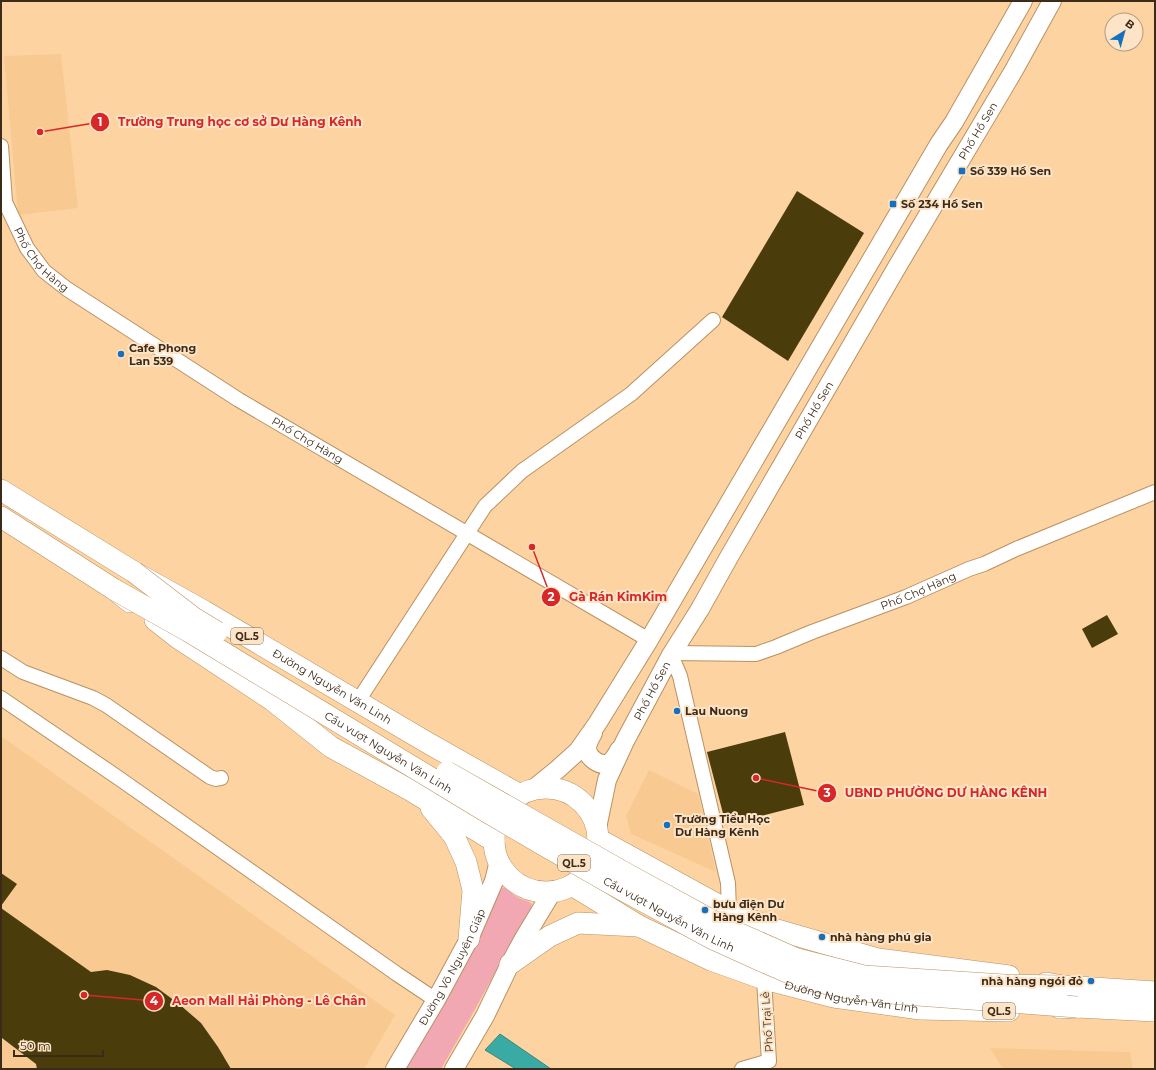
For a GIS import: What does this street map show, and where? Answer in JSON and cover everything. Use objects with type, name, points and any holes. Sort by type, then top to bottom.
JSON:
[{"type":"highway","name":"Đường Nguyễn Văn Linh","points":[[1,490],[134,572],[204,611],[428,743],[525,793]]},
{"type":"highway","name":"QL.5","points":[[1,517],[115,590],[178,638],[272,700],[331,747],[417,794],[494,840]]},
{"type":"highway","name":"Cầu vượt Nguyễn Văn Linh","points":[[134,572],[194,618],[350,715],[479,790],[722,926],[797,959],[864,976],[1004,985],[1063,986]]},
{"type":"highway","name":"Cầu vượt Nguyễn Văn Linh","points":[[115,590],[188,631],[545,846],[713,939],[757,959],[804,979],[863,991],[1077,1007]]},
{"type":"highway","points":[[428,743],[436,752],[438,764],[436,775],[430,784],[421,788],[417,794],[454,836],[466,862],[473,890],[469,939]]},
{"type":"highway","points":[[542,788],[557,789],[571,794],[582,803],[592,815],[598,834],[597,853],[592,866],[583,877],[572,885],[562,890],[552,892],[538,891],[525,887],[514,880],[504,870],[499,861],[494,840],[496,827],[501,814],[509,804],[525,793],[542,788]]},
{"type":"highway","name":"QL.5","points":[[598,834],[682,885],[729,911],[774,929],[878,959],[1020,978],[1063,986],[1155,992]]},
{"type":"highway","name":"Đường Nguyễn Văn Linh","points":[[572,885],[639,926],[711,960],[764,979],[834,998],[920,1009],[1017,1011],[1077,1007],[1155,1011]]},
{"type":"highway","points":[[659,935],[647,922],[647,909],[662,888],[667,885],[682,885]]},
{"type":"highway","points":[[510,964],[550,936],[578,923],[639,926]]},
{"type":"main road","points":[[626,741],[614,759],[608,763],[600,763],[594,760],[589,755],[587,749],[588,743],[598,724],[649,640],[939,144],[954,122],[1023,1]]},
{"type":"main road","name":"Phố Hồ Sen","points":[[598,834],[607,780],[672,654],[700,609],[897,267],[1014,70],[1052,1]]},
{"type":"main road","points":[[954,122],[976,134]]},
{"type":"main road","points":[[525,793],[558,769],[578,751],[598,724]]},
{"type":"main road","name":"Đường Võ Nguyên Giáp","points":[[395,1069],[436,1000],[469,939],[494,881],[499,861]]},
{"type":"main road","points":[[454,1069],[485,1016],[510,964],[552,892]]},
{"type":"street","points":[[1,146],[3,203]]},
{"type":"street","name":"Phố Chợ Hàng","points":[[3,203],[27,248],[44,271],[67,289],[239,400],[649,640]]},
{"type":"street","points":[[358,702],[485,506],[522,471],[631,394],[713,320]]},
{"type":"street","name":"Phố Chợ Hàng","points":[[672,654],[756,654],[906,597],[1016,549],[1155,492]]},
{"type":"street","points":[[672,654],[680,676],[728,883],[729,911]]},
{"type":"street","points":[[1,658],[23,672],[93,698],[106,705],[210,777],[216,779],[221,778]]},
{"type":"street","points":[[1,698],[120,779],[436,1000]]},
{"type":"street","name":"Phố Trại Lẻ","points":[[742,1069],[770,1061],[764,979]]},
{"type":"shaded area","points":[[61,54],[78,208],[18,215],[4,56]]},
{"type":"shaded area","points":[[1,736],[395,1015],[364,1069],[1,1069]]},
{"type":"shaded area","name":"Trường Tiểu Học Dư Hàng Kênh","points":[[649,770],[698,794],[716,872],[631,834],[626,816]]},
{"type":"shaded area","points":[[504,887],[517,897],[532,904],[531,908],[441,1069],[405,1069],[458,974],[501,889]]},
{"type":"shaded area","points":[[990,1048],[1130,1052],[1133,1069],[1003,1069]]},
{"type":"water","points":[[500,1034],[551,1069],[516,1069],[485,1050]]},
{"type":"building","points":[[797,191],[864,233],[788,361],[722,317]]},
{"type":"building","points":[[1107,615],[1118,634],[1092,648],[1082,629]]},
{"type":"building","points":[[785,732],[804,805],[726,825],[707,752]]},
{"type":"building","points":[[1,873],[17,884],[1,906]]},
{"type":"building","points":[[1,908],[91,972],[107,970],[130,975],[156,987],[201,1023],[231,1069],[37,1069],[36,1064],[2,1038],[1,1039]]},
{"type":"place","name":"Trường Trung học cơ sở Dư Hàng Kênh","points":[[40,132]]},
{"type":"place","name":"Số 339 Hồ Sen","points":[[962,171]]},
{"type":"place","name":"Số 234 Hồ Sen","points":[[893,204]]},
{"type":"place","name":"Cafe Phong Lan 539","points":[[121,354]]},
{"type":"place","name":"Gà Rán KimKim","points":[[532,547]]},
{"type":"place","name":"Lau Nuong","points":[[677,711]]},
{"type":"place","name":"UBND PHƯỜNG DƯ HÀNG KÊNH","points":[[756,778]]},
{"type":"place","name":"Trường Tiểu Học Dư Hàng Kênh","points":[[667,825]]},
{"type":"place","name":"bưu điện Dư Hàng Kênh","points":[[705,910]]},
{"type":"place","name":"nhà hàng phú gia","points":[[822,937]]},
{"type":"place","name":"nhà hàng ngói đỏ","points":[[1091,981]]},
{"type":"place","name":"Aeon Mall Hải Phòng - Lê Chân","points":[[84,995]]}]
